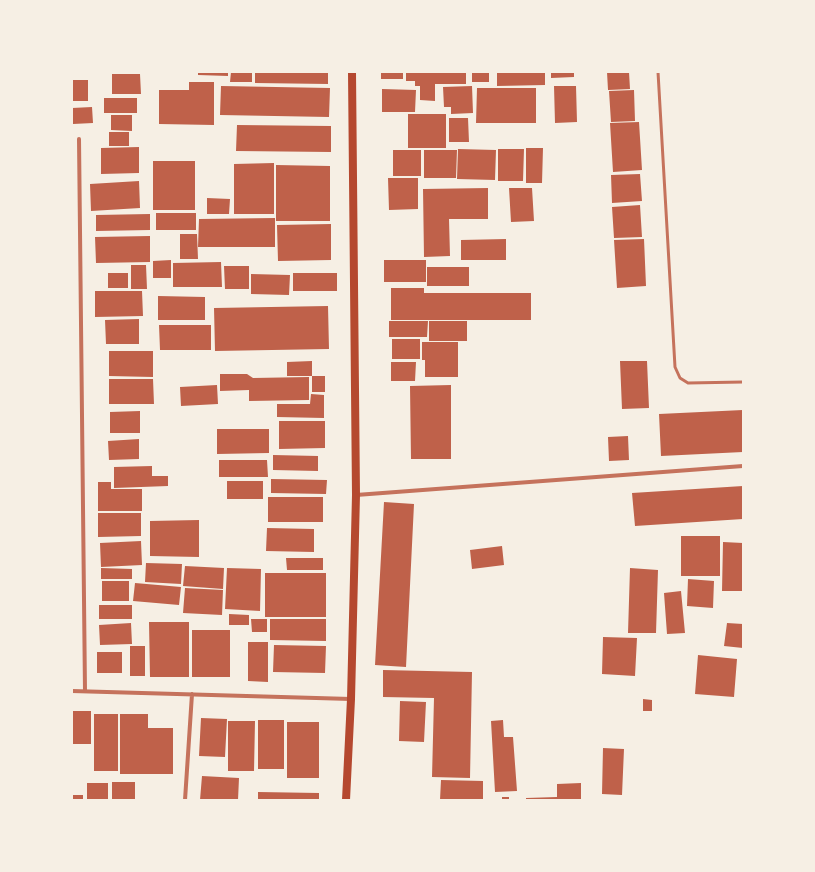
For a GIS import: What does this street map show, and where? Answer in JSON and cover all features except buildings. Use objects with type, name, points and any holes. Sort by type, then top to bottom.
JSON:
[{"type":"main road","points":[[346,800],[351,699],[356,494],[352,72]]},
{"type":"street","points":[[79,139],[85,691]]},
{"type":"street","points":[[356,494],[743,466]]},
{"type":"street","points":[[72,691],[351,699]]},
{"type":"street","points":[[185,800],[192,694]]},
{"type":"lane","points":[[658,72],[675,366],[680,378],[688,383],[743,382]]}]
